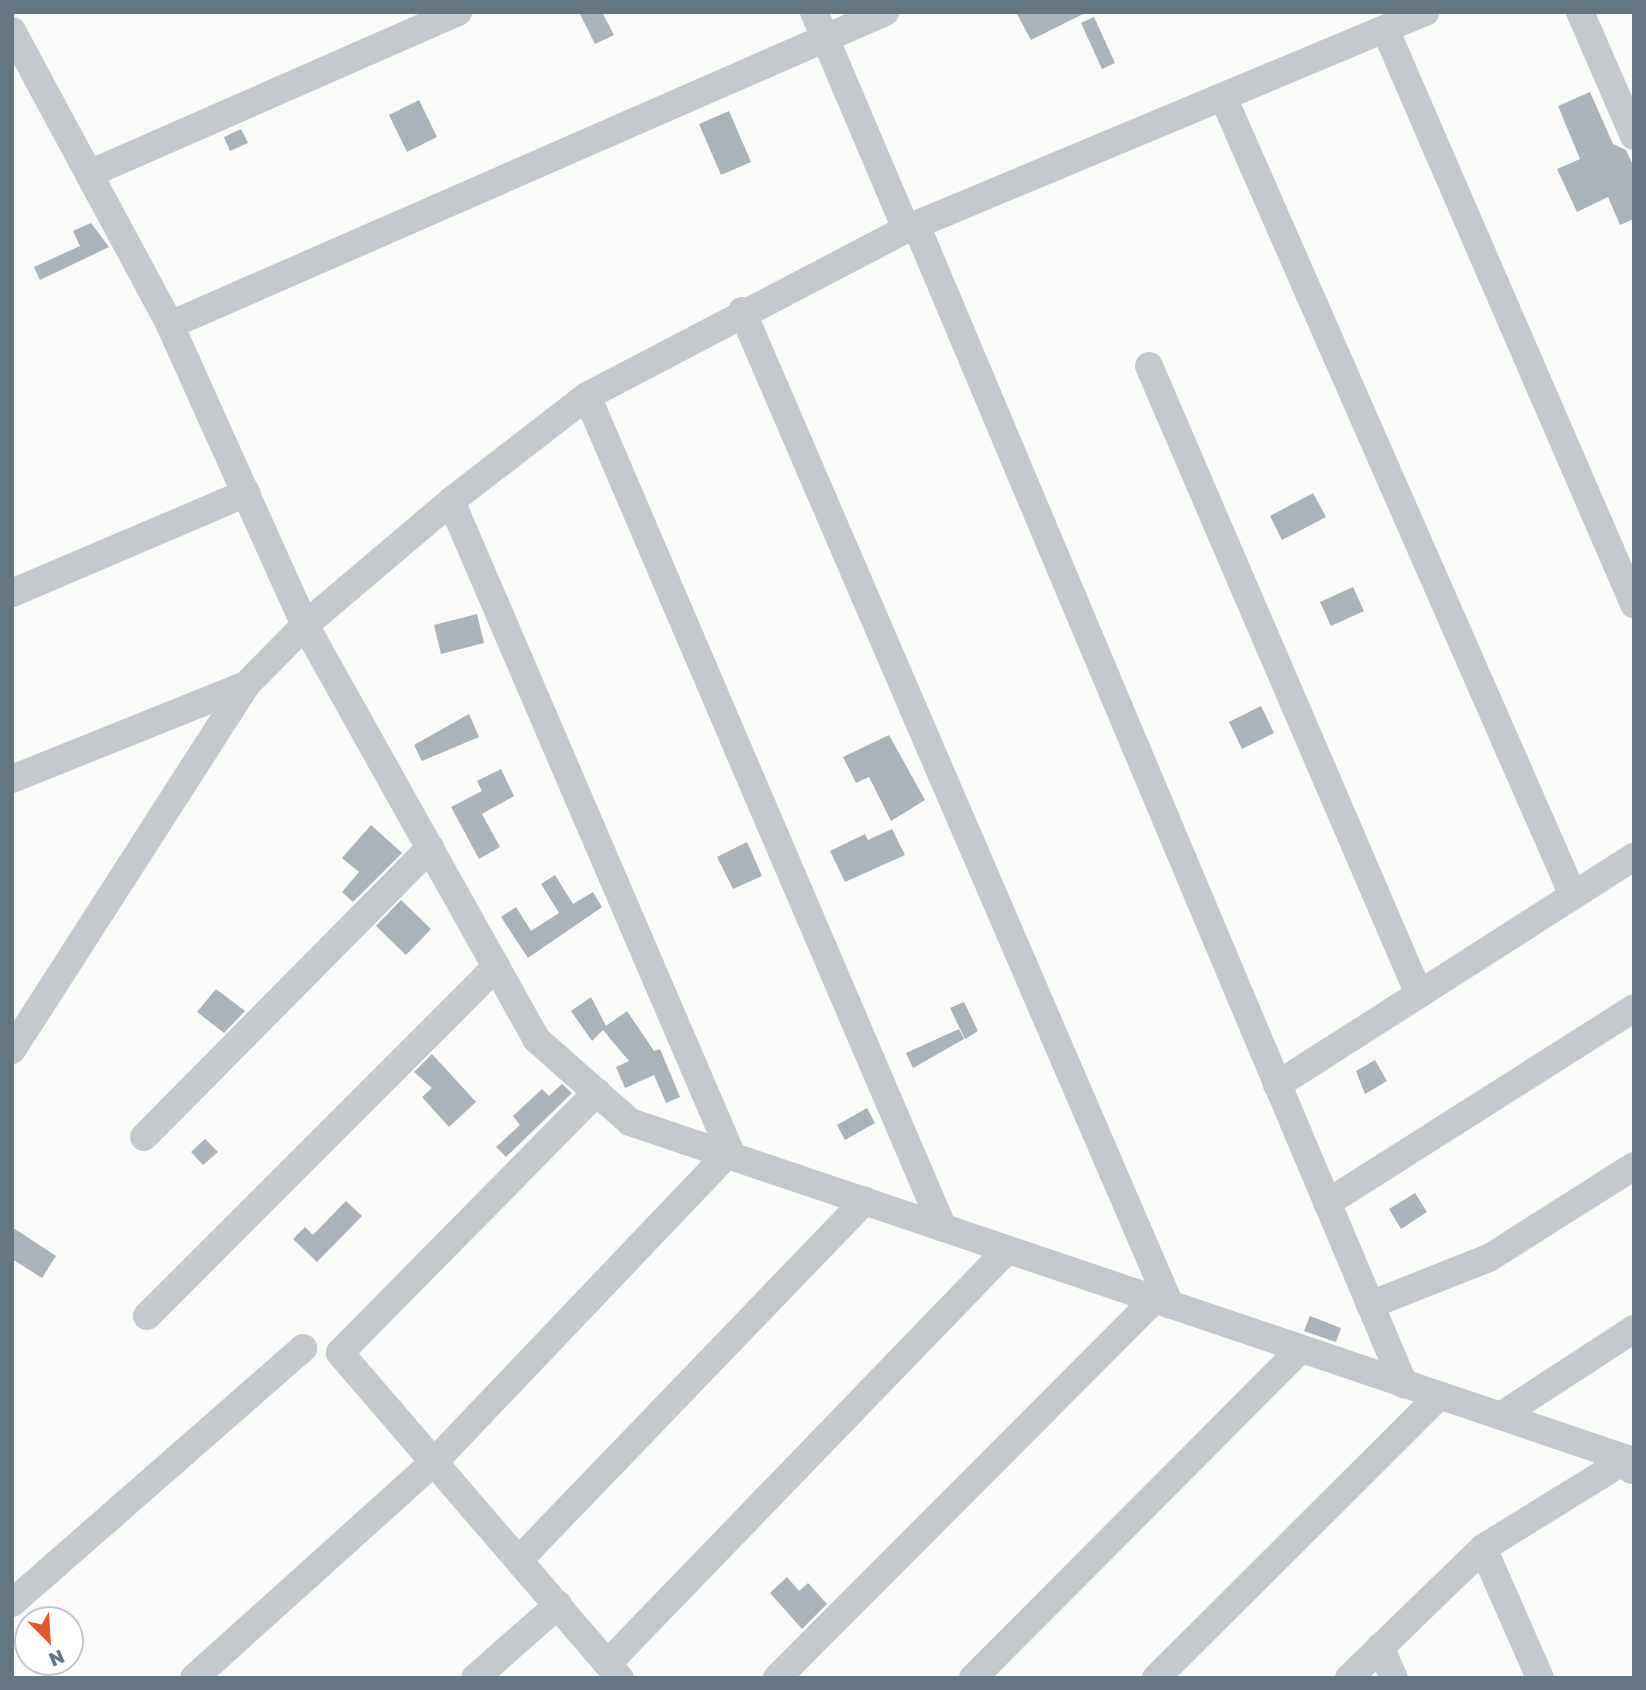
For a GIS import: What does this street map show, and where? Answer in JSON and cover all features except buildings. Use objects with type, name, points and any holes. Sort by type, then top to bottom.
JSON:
[{"type":"street","points":[[12,19],[27,12]]},
{"type":"street","points":[[89,174],[458,12]]},
{"type":"street","points":[[814,12],[911,227],[1404,1385]]},
{"type":"street","points":[[170,325],[885,12]]},
{"type":"street","points":[[12,1050],[246,685],[305,625],[451,501],[587,396],[743,312],[911,227],[1425,12]]},
{"type":"street","points":[[1580,12],[1634,136]]},
{"type":"street","points":[[1385,29],[1634,604]]},
{"type":"street","points":[[12,31],[170,325],[305,625],[536,1039],[630,1122],[730,1151],[1007,1250],[1404,1385],[1502,1415],[1632,1465]]},
{"type":"street","points":[[1223,97],[1573,895]]},
{"type":"street","points":[[743,312],[1162,1303]]},
{"type":"street","points":[[1149,366],[1419,994]]},
{"type":"street","points":[[587,396],[943,1228]]},
{"type":"street","points":[[12,593],[247,493]]},
{"type":"street","points":[[451,501],[730,1151]]},
{"type":"street","points":[[12,779],[246,685]]},
{"type":"street","points":[[144,1138],[430,848]]},
{"type":"street","points":[[1277,1085],[1634,857]]},
{"type":"street","points":[[147,1316],[496,967]]},
{"type":"street","points":[[1327,1203],[1634,1008]]},
{"type":"street","points":[[597,1092],[343,1344],[346,1360],[614,1671],[1007,1250]]},
{"type":"street","points":[[194,1678],[435,1461],[730,1151]]},
{"type":"street","points":[[1370,1306],[1489,1258],[1634,1166]]},
{"type":"street","points":[[519,1560],[865,1200]]},
{"type":"street","points":[[777,1678],[1162,1303]]},
{"type":"street","points":[[1502,1415],[1634,1329]]},
{"type":"street","points":[[12,1603],[303,1348]]},
{"type":"street","points":[[973,1678],[1300,1350]]},
{"type":"street","points":[[1156,1678],[1439,1396]]},
{"type":"street","points":[[1349,1678],[1483,1548],[1632,1465]]},
{"type":"street","points":[[1483,1548],[1540,1678]]},
{"type":"street","points":[[475,1678],[558,1605]]},
{"type":"street","points":[[1380,1647],[1394,1678]]}]
